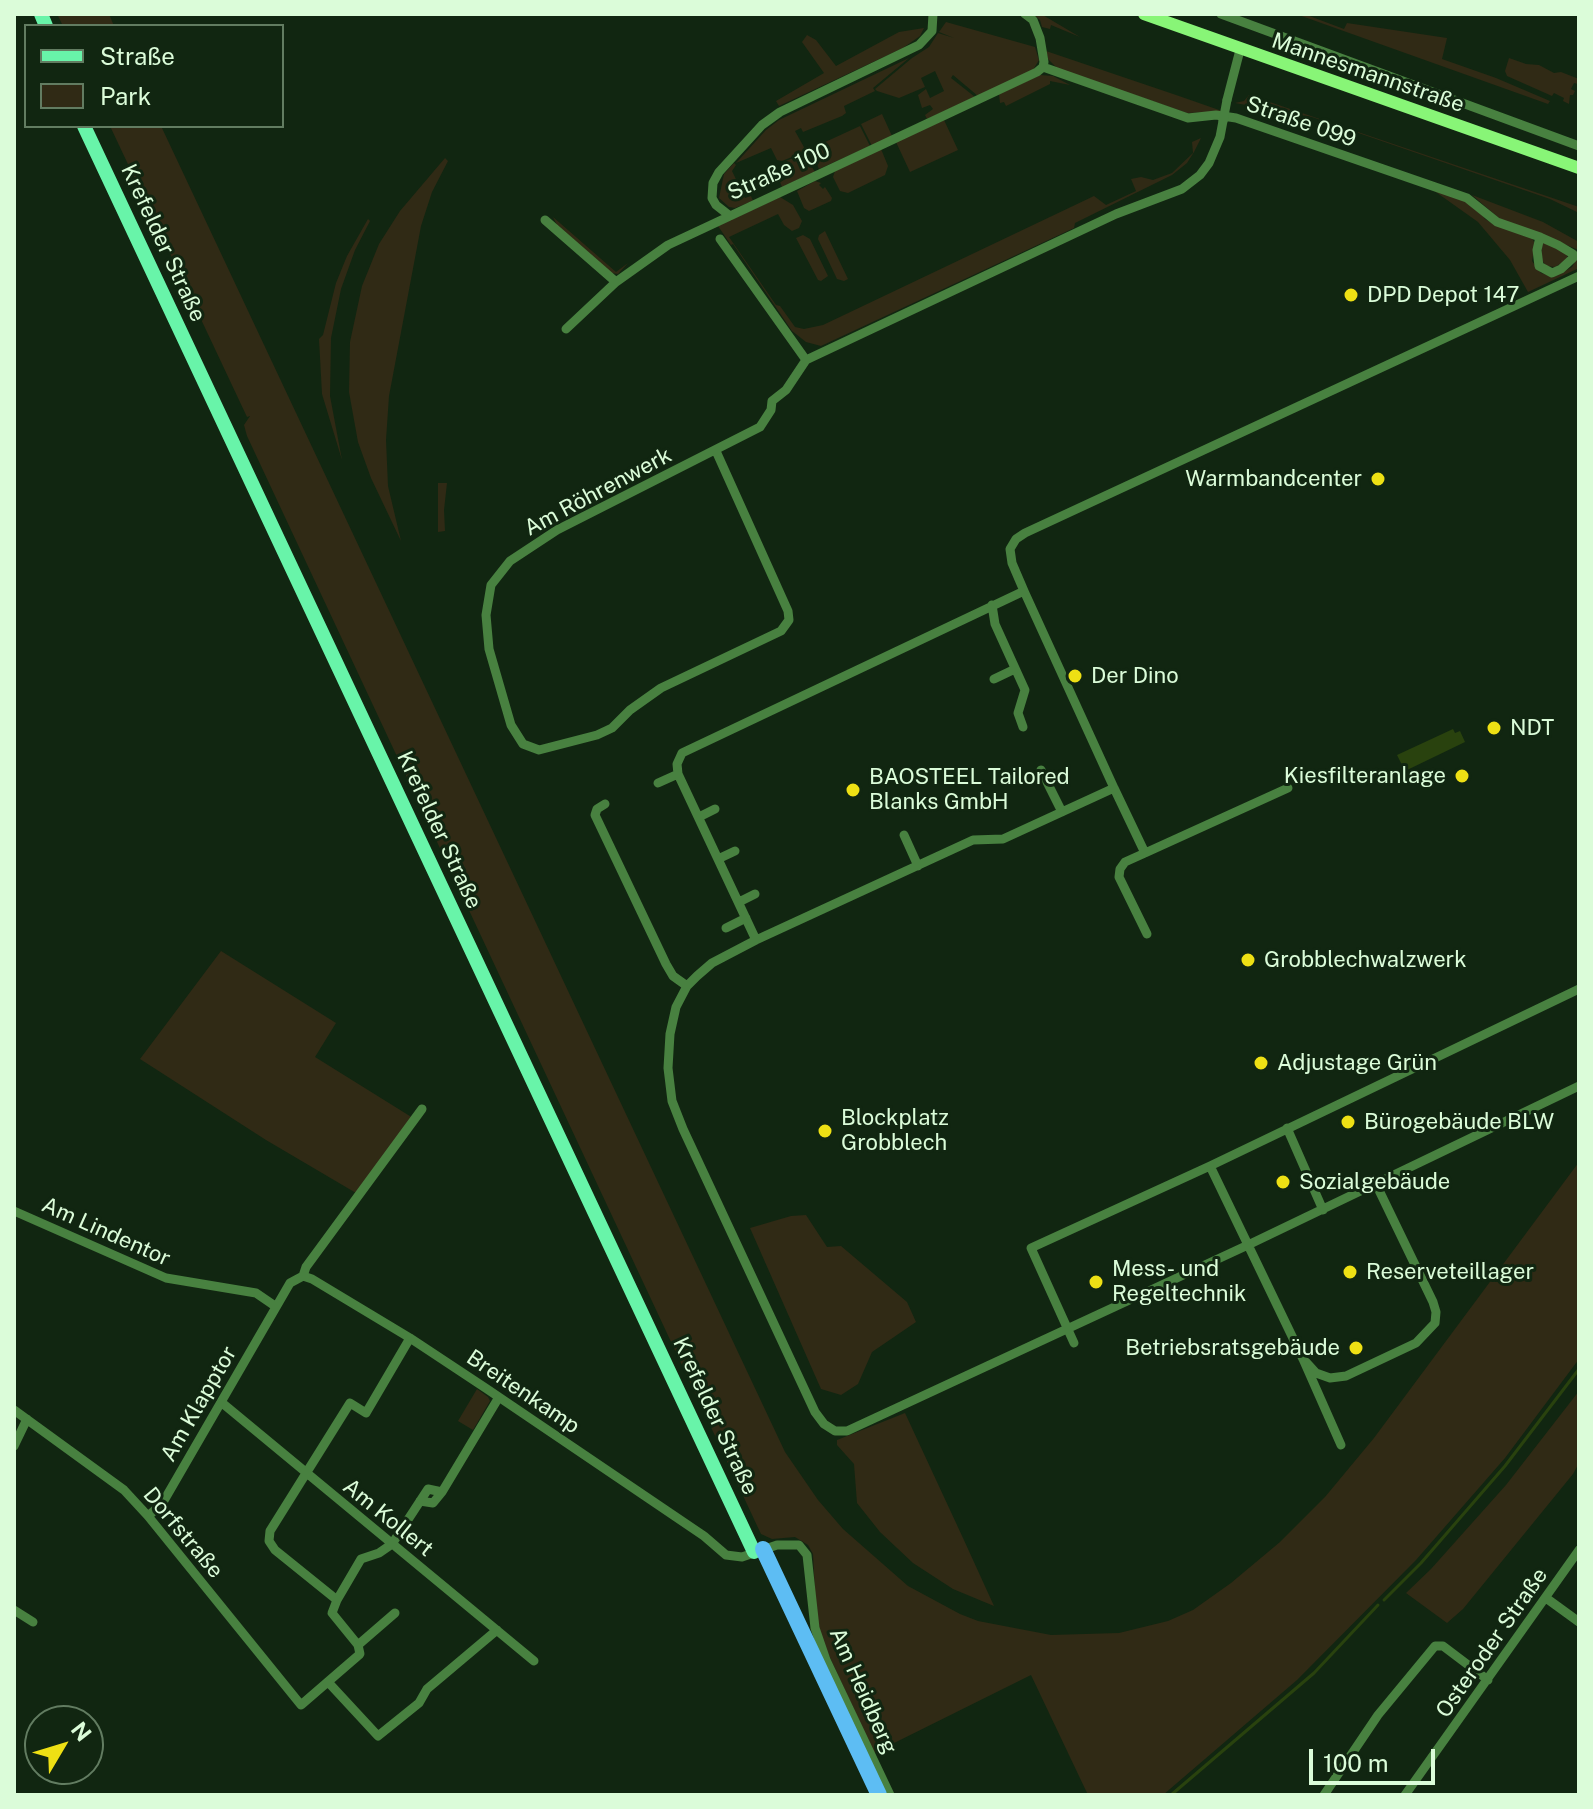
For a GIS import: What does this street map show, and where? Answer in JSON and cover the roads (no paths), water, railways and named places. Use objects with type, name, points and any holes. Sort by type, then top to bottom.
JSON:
[{"type":"highway","name":"Krefelder Straße","points":[[759,1551],[868,1795]]},
{"type":"highway","name":"Krefelder Straße","points":[[759,1551],[879,1795]]},
{"type":"main road","name":"Mannesmannstraße","points":[[1144,14],[1579,168]]},
{"type":"main road","name":"Krefelder Straße","points":[[85,128],[759,1551]]},
{"type":"main road","name":"Krefelder Straße","points":[[95,128],[759,1551]]},
{"type":"street","name":"Straße 100","points":[[933,14],[932,31],[919,45],[780,112],[762,125],[719,172],[713,183],[712,198],[716,205],[730,216],[1030,76],[1043,67]]},
{"type":"street","points":[[1025,14],[1037,28],[1043,67]]},
{"type":"street","points":[[1221,14],[1579,146]]},
{"type":"street","name":"Am Röhrenwerk","points":[[716,451],[788,611],[789,620],[781,631],[661,688],[630,710],[612,728],[597,735],[539,750],[523,744],[511,725],[489,649],[486,615],[491,585],[510,561],[557,530],[760,427],[771,410],[772,401],[786,390],[806,360],[1116,214],[1182,189],[1209,163],[1220,137],[1240,50]]},
{"type":"street","name":"Straße 099","points":[[1043,67],[1188,118],[1216,115],[1236,118],[1467,198],[1497,222],[1540,237]]},
{"type":"street","points":[[566,329],[616,282],[668,245],[730,216]]},
{"type":"street","points":[[545,220],[616,282]]},
{"type":"street","points":[[720,239],[806,360]]},
{"type":"street","points":[[1145,853],[1012,563],[1010,549],[1016,539],[1579,276]]},
{"type":"street","points":[[756,940],[678,774],[677,764],[682,753],[1024,591]]},
{"type":"street","points":[[992,605],[995,624],[1025,690],[1018,713],[1023,727]]},
{"type":"street","points":[[994,679],[1015,669]]},
{"type":"street","points":[[1041,770],[1062,812]]},
{"type":"street","points":[[658,783],[678,774]]},
{"type":"street","points":[[1114,788],[1003,839],[973,840],[756,940],[712,963],[687,986],[676,1007],[670,1034],[668,1068],[672,1101],[815,1412],[824,1424],[835,1431],[847,1431],[1323,1210],[1579,1086]]},
{"type":"street","points":[[1147,934],[1119,877],[1125,862],[1288,788]]},
{"type":"street","points":[[605,804],[597,809],[595,815],[666,964],[673,976],[687,986]]},
{"type":"street","points":[[699,817],[715,809]]},
{"type":"street","points":[[904,835],[918,866]]},
{"type":"street","points":[[718,859],[735,851]]},
{"type":"street","points":[[739,902],[755,894]]},
{"type":"street","points":[[726,928],[746,918]]},
{"type":"street","points":[[666,964],[668,956],[675,953]]},
{"type":"street","points":[[1074,1343],[1031,1248],[1579,989]]},
{"type":"street","points":[[275,1306],[290,1283],[303,1276],[306,1267],[422,1109]]},
{"type":"street","points":[[1287,1128],[1323,1210]]},
{"type":"street","points":[[1210,1166],[1341,1445]]},
{"type":"street","points":[[1303,1359],[1316,1373],[1330,1378],[1346,1376],[1416,1343],[1435,1323],[1433,1302],[1376,1184]]},
{"type":"street","name":"Am Lindentor","points":[[14,1211],[166,1278],[256,1293],[275,1306]]},
{"type":"street","name":"Breitenkamp","points":[[303,1276],[410,1338],[692,1528],[726,1555],[734,1558],[759,1551]]},
{"type":"street","name":"Am Klapptor","points":[[148,1516],[162,1504],[275,1306]]},
{"type":"street","points":[[337,1600],[275,1550],[269,1541],[270,1531],[350,1403],[366,1413],[410,1338]]},
{"type":"street","points":[[497,1630],[427,1689],[419,1703],[378,1736],[328,1682],[360,1654],[358,1645],[335,1618],[333,1608],[361,1559],[392,1544],[428,1489],[442,1492],[499,1397]]},
{"type":"street","name":"Am Kollert","points":[[221,1402],[534,1661]]},
{"type":"street","name":"Dorfstraße","points":[[14,1410],[124,1490],[301,1705],[328,1682]]},
{"type":"street","points":[[14,1446],[27,1419]]},
{"type":"street","name":"Am Heidberg","points":[[759,1551],[793,1543],[807,1555],[815,1628],[826,1660],[890,1795]]},
{"type":"street","name":"Osteroder Straße","points":[[1405,1795],[1579,1550]]},
{"type":"street","points":[[1546,1598],[1579,1622]]},
{"type":"street","points":[[14,1610],[33,1622]]},
{"type":"street","points":[[358,1645],[395,1613]]},
{"type":"street","points":[[1324,1795],[1378,1715],[1435,1646],[1440,1645],[1448,1650],[1488,1680]]},
{"type":"waterway","points":[[1384,1600],[1421,1563],[1505,1466],[1579,1369]]},
{"type":"waterway","points":[[1171,1795],[1314,1673],[1378,1605]]},
{"type":"place","name":"DPD Depot 147","points":[[1351,295]]},
{"type":"place","name":"Warmbandcenter","points":[[1378,479]]},
{"type":"place","name":"Der Dino","points":[[1075,676]]},
{"type":"place","name":"NDT","points":[[1494,728]]},
{"type":"place","name":"Kiesfilteranlage","points":[[1462,776]]},
{"type":"place","name":"BAOSTEEL Tailored Blanks GmbH","points":[[853,790]]},
{"type":"place","name":"Grobblechwalzwerk","points":[[1248,960]]},
{"type":"place","name":"Adjustage Grün","points":[[1261,1063]]},
{"type":"place","name":"Bürogebäude BLW","points":[[1348,1122]]},
{"type":"place","name":"Blockplatz Grobblech","points":[[825,1131]]},
{"type":"place","name":"Sozialgebäude","points":[[1283,1182]]},
{"type":"place","name":"Reserveteillager","points":[[1350,1272]]},
{"type":"place","name":"Mess- und Regeltechnik","points":[[1096,1282]]},
{"type":"place","name":"Betriebsratsgebäude","points":[[1356,1348]]}]
